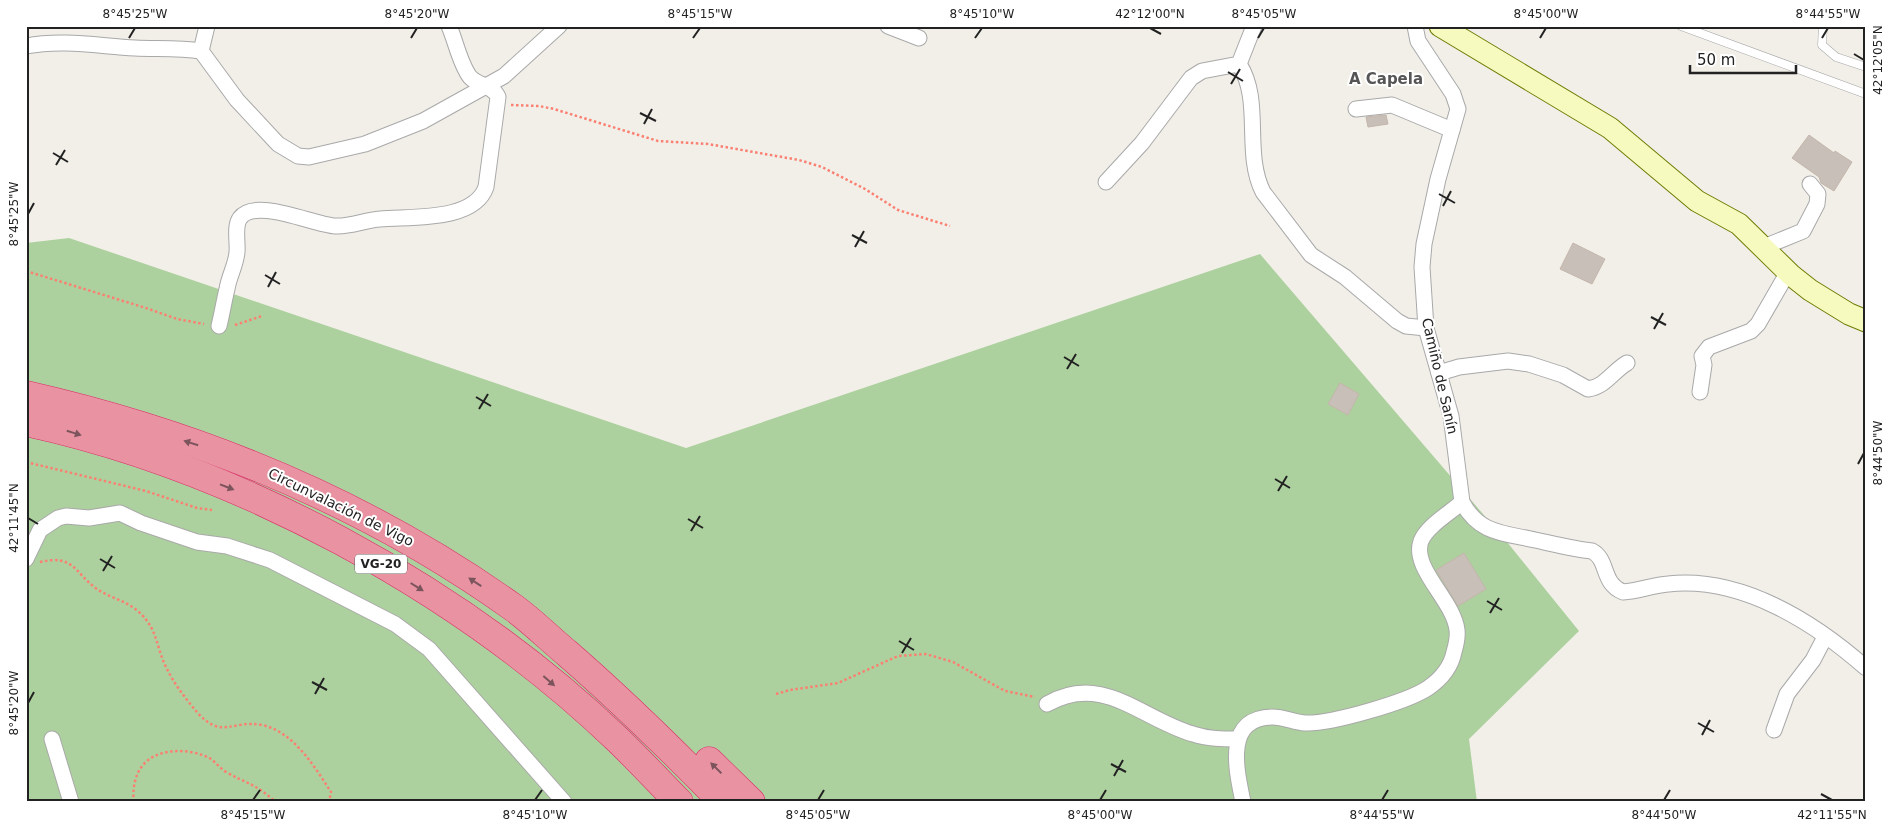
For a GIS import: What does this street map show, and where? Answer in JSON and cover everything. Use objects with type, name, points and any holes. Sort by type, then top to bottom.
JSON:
[{"type":"highway","name":"Circunvalación de Vigo","points":[[26,395],[94,411],[254,464],[343,505],[420,546],[516,609],[627,705],[723,802]]},
{"type":"highway","name":"VG-20","points":[[26,422],[64,430],[151,458],[248,495],[372,558],[473,622],[538,672],[616,738],[679,802]]},
{"type":"highway","points":[[516,609],[562,634],[675,729],[751,802]]},
{"type":"street","points":[[201,52],[207,26]]},
{"type":"street","points":[[219,326],[227,287],[236,262],[237,224],[244,215],[251,211],[280,213],[323,224],[344,226],[380,219],[413,218],[474,205],[484,194],[498,103],[496,92],[474,80],[467,71],[449,26]]},
{"type":"street","points":[[26,46],[75,42],[135,48],[177,48],[201,52],[227,86],[278,144],[298,156],[309,156],[365,144],[378,137],[410,128],[504,76],[560,26]]},
{"type":"street","points":[[888,26],[919,38]]},
{"type":"street","points":[[1238,64],[1254,26]]},
{"type":"street","name":"Camiño de Sanín","points":[[1415,26],[1418,41],[1456,101],[1457,115],[1438,179],[1423,251],[1426,328],[1451,416],[1462,502]]},
{"type":"street","points":[[1440,26],[1598,120],[1697,201],[1739,224],[1788,272],[1828,302],[1866,321]]},
{"type":"street","points":[[1106,182],[1142,143],[1190,78],[1202,71],[1238,64]]},
{"type":"street","points":[[1238,64],[1247,80],[1252,117],[1251,141],[1254,164],[1257,180],[1263,192],[1311,255],[1346,277],[1397,321],[1406,326],[1426,328]]},
{"type":"street","points":[[1356,109],[1392,105],[1452,130]]},
{"type":"street","points":[[1764,247],[1803,231],[1817,204],[1818,194],[1810,184]]},
{"type":"street","points":[[1700,392],[1703,380],[1704,365],[1702,356],[1704,352],[1709,347],[1751,331],[1758,324],[1788,272]]},
{"type":"street","points":[[1439,373],[1459,367],[1508,361],[1529,364],[1564,375],[1588,389],[1602,385],[1617,369],[1627,363]]},
{"type":"street","points":[[1243,802],[1236,758],[1238,739],[1247,727],[1260,719],[1271,717],[1304,723],[1319,722],[1400,702],[1418,694],[1439,679],[1453,657],[1457,630],[1450,610],[1419,555],[1421,541],[1428,531],[1462,502],[1472,516],[1482,525],[1493,531],[1566,548],[1592,551],[1598,554],[1610,582],[1623,592],[1668,584],[1699,585],[1737,591],[1773,606],[1825,636],[1866,668]]},
{"type":"street","points":[[30,561],[32,530],[66,516],[89,518],[120,513],[141,523],[197,542],[227,546],[270,560],[395,624],[429,649],[564,802]]},
{"type":"street","points":[[1774,730],[1787,694],[1813,660],[1825,636]]},
{"type":"street","points":[[1047,704],[1064,696],[1099,694],[1113,697],[1135,709],[1192,734],[1210,738],[1238,739]]},
{"type":"street","points":[[52,739],[71,802]]},
{"type":"lane","points":[[1681,26],[1866,94]]},
{"type":"lane","points":[[1823,26],[1822,45],[1836,57],[1866,67]]},
{"type":"path","points":[[498,103],[554,109],[658,141],[708,144],[799,160],[837,174],[898,210],[950,226]]},
{"type":"path","points":[[26,272],[146,308],[177,320],[219,326],[244,324],[262,316]]},
{"type":"path","points":[[26,462],[74,472],[197,508],[212,510]]},
{"type":"path","points":[[30,561],[54,558],[69,563],[80,571],[97,589],[139,611],[156,633],[166,667],[196,710],[209,724],[218,727],[249,724],[263,725],[292,740],[331,792],[329,802]]},
{"type":"path","points":[[776,694],[838,682],[898,656],[926,654],[953,662],[1005,691],[1035,697],[1047,704]]},
{"type":"path","points":[[134,802],[135,782],[140,768],[148,759],[156,754],[181,751],[211,760],[228,773],[249,781],[275,802]]},
{"type":"green space","points":[[69,238],[686,448],[1260,254],[1507,542],[1579,631],[1469,739],[1477,802],[26,802],[26,243]]},
{"type":"building","points":[[1386,115],[1388,124],[1368,127],[1366,117]]},
{"type":"building","points":[[1809,135],[1834,153],[1835,151],[1852,162],[1834,191],[1821,183],[1819,177],[1792,158]]},
{"type":"building","points":[[1573,243],[1605,259],[1592,284],[1560,269]]},
{"type":"building","points":[[1340,383],[1359,394],[1348,415],[1328,404]]},
{"type":"building","points":[[1464,553],[1486,589],[1458,606],[1436,570]]},
{"type":"district","name":"A Capela","points":[[1386,79]]}]
